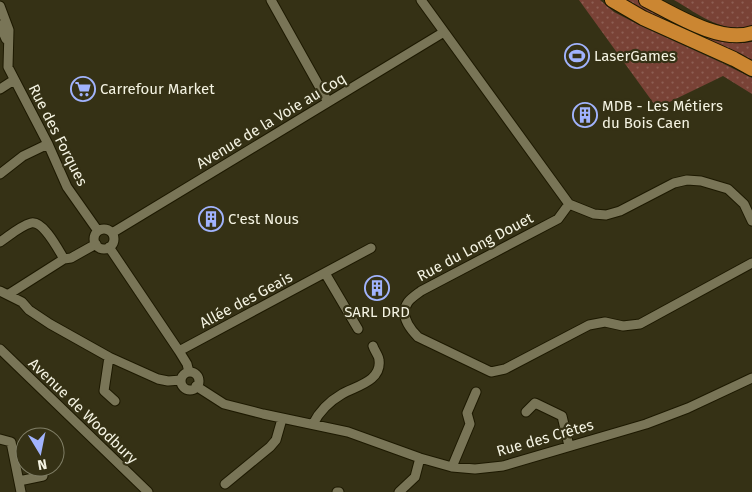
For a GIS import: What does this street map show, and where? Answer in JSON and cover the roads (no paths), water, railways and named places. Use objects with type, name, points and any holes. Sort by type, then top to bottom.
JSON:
[{"type":"highway","points":[[612,0],[643,18],[726,55],[752,69]]},
{"type":"highway","points":[[651,2],[712,31],[738,36],[752,33]]},
{"type":"street","points":[[271,0],[328,102]]},
{"type":"street","points":[[421,0],[569,204],[594,214],[606,215],[620,211],[674,183],[687,180],[701,181],[728,190],[744,204],[752,221]]},
{"type":"street","name":"Rue des Forques","points":[[0,6],[9,30],[8,67],[48,144],[67,187],[98,231]]},
{"type":"street","name":"Rue des Forques","points":[[0,25],[8,47]]},
{"type":"street","name":"Avenue de la Voie au Coq","points":[[112,234],[444,32]]},
{"type":"street","points":[[0,90],[14,80]]},
{"type":"street","points":[[0,174],[23,156],[48,144]]},
{"type":"street","name":"Rue du Long Douet","points":[[569,204],[558,219],[421,291],[408,302],[404,314],[408,328],[418,337],[491,372],[505,369],[589,326],[605,322],[624,326],[640,324],[752,262]]},
{"type":"street","points":[[0,242],[30,224],[37,223],[44,228],[64,259]]},
{"type":"street","points":[[106,229],[112,234],[114,241],[109,247],[101,248],[96,244],[95,238],[98,231],[106,229]]},
{"type":"street","points":[[4,293],[22,285],[64,259],[71,258],[96,244]]},
{"type":"street","points":[[109,247],[179,351],[187,364],[189,372]]},
{"type":"street","name":"Allée des Geais","points":[[179,351],[371,248]]},
{"type":"street","points":[[326,273],[358,329]]},
{"type":"street","points":[[22,285],[22,302]]},
{"type":"street","points":[[4,293],[22,302],[29,310],[50,324],[110,357],[158,379],[168,381],[181,380]]},
{"type":"street","points":[[312,424],[318,413],[342,395],[368,382],[377,373],[379,360],[373,346]]},
{"type":"street","name":"Avenue de Woodbury","points":[[0,349],[148,492]]},
{"type":"street","points":[[110,357],[104,391],[116,401]]},
{"type":"street","points":[[189,372],[197,377],[198,382],[192,389],[187,389],[182,385],[181,380],[184,374],[189,372]]},
{"type":"street","name":"Rue des Crêtes","points":[[196,386],[224,404],[348,432],[452,468],[475,469],[503,466],[654,421],[688,408],[752,378]]},
{"type":"street","points":[[452,468],[470,424],[467,413],[476,392]]},
{"type":"street","points":[[526,412],[535,403],[562,416],[569,446]]},
{"type":"street","points":[[225,484],[270,447],[276,440],[282,418]]},
{"type":"street","points":[[0,438],[11,442],[21,492]]},
{"type":"street","points":[[399,492],[416,477],[420,458]]},
{"type":"street","points":[[19,481],[39,477]]},
{"type":"place","name":"LaserGames","points":[[577,56]]},
{"type":"place","name":"Carrefour Market","points":[[83,89]]},
{"type":"place","name":"MDB - Les Métiers du Bois Caen","points":[[585,115]]},
{"type":"place","name":"C'est Nous","points":[[211,219]]},
{"type":"place","name":"SARL DRD","points":[[377,288]]}]
